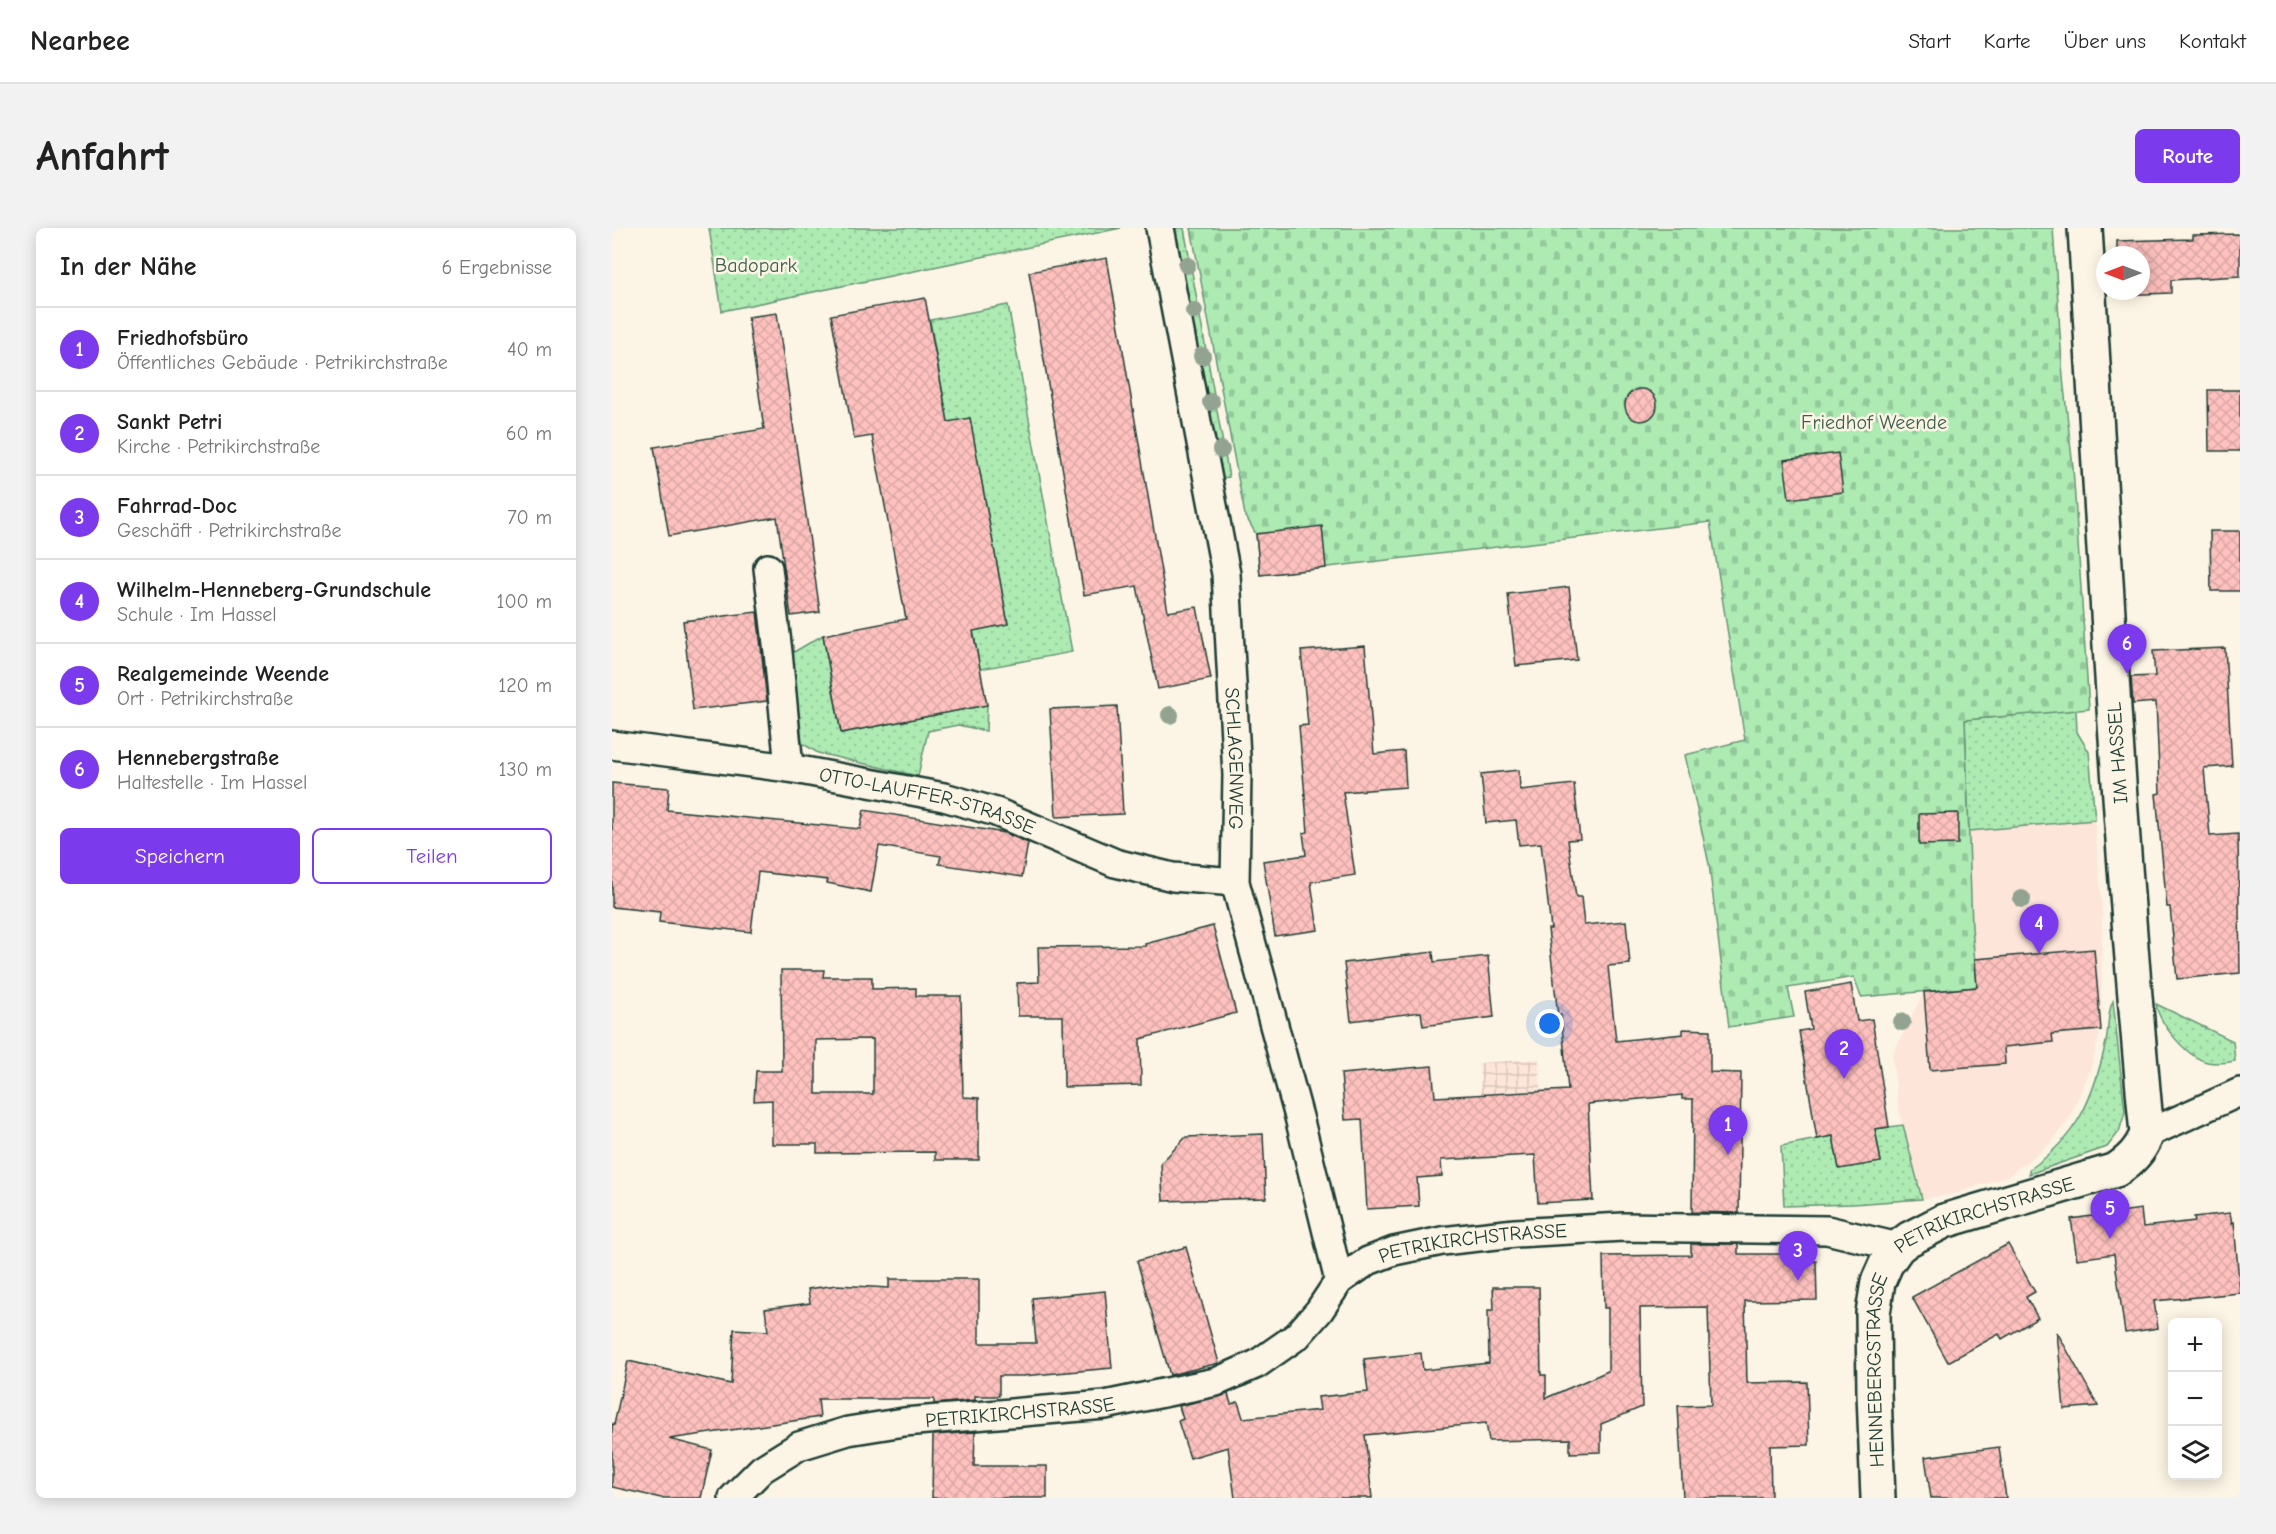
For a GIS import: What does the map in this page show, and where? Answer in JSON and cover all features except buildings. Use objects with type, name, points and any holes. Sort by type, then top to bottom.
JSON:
[{"type":"street","name":"SCHLAGENWEG","points":[[1160,228],[1226,574],[1237,775],[1235,882],[1296,1108],[1339,1281]]},
{"type":"street","name":"IM HASSEL","points":[[2085,228],[2120,810],[2147,1134]]},
{"type":"street","points":[[768,568],[789,768]]},
{"type":"street","name":"OTTO-LAUFFER-STRASSE","points":[[612,745],[789,768],[944,797],[996,812],[1115,863],[1173,877],[1235,882]]},
{"type":"street","points":[[2147,1134],[2240,1092]]},
{"type":"street","name":"PETRIKIRCHSTRASSE","points":[[733,1498],[762,1469],[799,1446],[848,1431],[904,1422],[1105,1405],[1216,1382],[1257,1364],[1297,1336],[1319,1311],[1339,1281],[1368,1261],[1394,1251],[1442,1241],[1515,1233],[1623,1227],[1827,1230],[1898,1248],[1909,1239],[1944,1221],[2116,1170],[2137,1153],[2147,1134]]},
{"type":"street","name":"HENNEBERGSTRASSE","points":[[1878,1498],[1873,1313],[1878,1282],[1886,1264],[1898,1248]]},
{"type":"shaded area","points":[[2076,709],[2077,732],[2089,752],[2102,909],[2101,1030],[2090,1070],[2069,1119],[2049,1145],[2008,1176],[1955,1194],[1922,1199],[1898,1106],[1892,1055],[1924,992],[1977,987],[1972,927],[1965,720]]},
{"type":"shaded area","points":[[1539,1059],[1542,1121],[1483,1124],[1479,1063]]},
{"type":"green space","name":"Badopark","points":[[709,228],[1121,228],[722,311]]},
{"type":"green space","points":[[1172,228],[1184,228],[1229,477],[1222,478]]},
{"type":"green space","name":"Friedhof Weende","points":[[1191,228],[2053,228],[2063,378],[2073,468],[2089,709],[1965,720],[1972,927],[1977,987],[1861,997],[1854,977],[1788,988],[1794,1017],[1729,1027],[1709,864],[1685,755],[1745,740],[1710,522],[1260,575],[1256,534],[1245,515]]},
{"type":"green space","points":[[1008,305],[1072,652],[980,669],[973,631],[1008,624],[970,418],[948,422],[930,320]]},
{"type":"green space","points":[[823,635],[841,733],[987,705],[986,731],[958,725],[928,731],[918,776],[818,753],[797,740],[787,656]]},
{"type":"green space","points":[[2076,709],[2077,732],[2089,752],[2095,820],[1969,831],[1965,720]]},
{"type":"green space","points":[[2113,1001],[2125,1112],[2119,1132],[2107,1147],[2029,1174],[2029,1170],[2060,1144],[2081,1115],[2089,1099],[2101,1063]]},
{"type":"green space","points":[[2156,1004],[2233,1041],[2235,1061],[2210,1063],[2191,1054],[2168,1030]]},
{"type":"green space","points":[[1903,1125],[1922,1199],[1784,1206],[1781,1146],[1833,1136],[1839,1169],[1881,1162],[1875,1129]]},
{"type":"place","name":"Hennebergstraße","points":[[2127,674]]},
{"type":"place","name":"Wilhelm-Henneberg-Grundschule","points":[[2039,954]]},
{"type":"place","name":"Sankt Petri","points":[[1844,1079]]},
{"type":"place","name":"Friedhofsbüro","points":[[1728,1155]]},
{"type":"place","name":"Realgemeinde Weende","points":[[2110,1239]]},
{"type":"place","name":"Fahrrad-Doc","points":[[1798,1281]]}]
